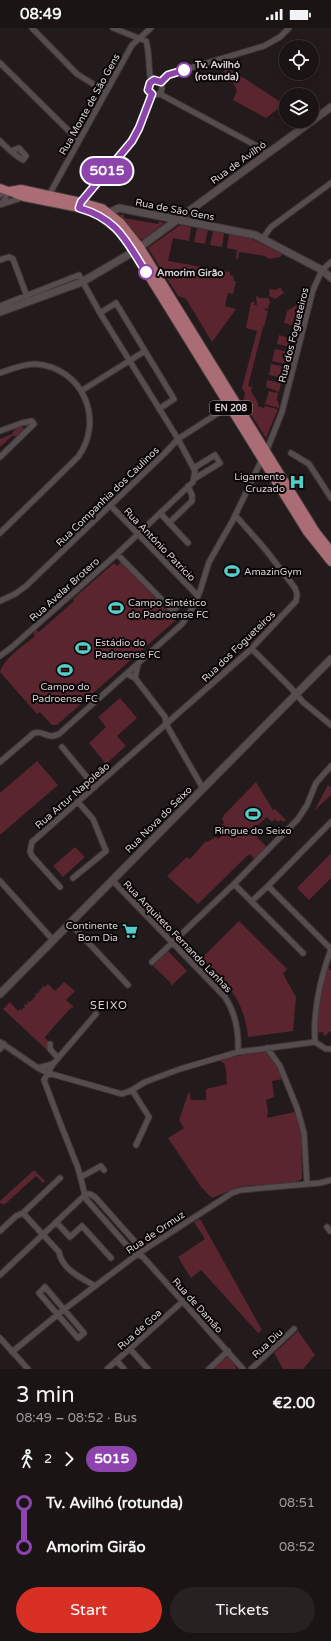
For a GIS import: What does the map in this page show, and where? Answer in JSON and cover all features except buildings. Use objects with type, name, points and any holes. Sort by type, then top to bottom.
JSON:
[{"type":"main road","name":"Rua de Avilhó","points":[[319,116],[331,108]]},
{"type":"main road","name":"Rua de Avilhó","points":[[0,312],[28,299],[82,282],[136,250],[302,128]]},
{"type":"main road","name":"EN 208","points":[[2,191],[21,189],[48,195],[80,205],[91,212],[106,216],[119,230],[136,250],[264,455],[307,532],[331,562]]},
{"type":"main road","name":"EN 208","points":[[2,191],[24,197],[80,205]]},
{"type":"main road","name":"Rua de São Gens","points":[[106,216],[119,208],[227,229],[263,238],[322,270],[331,278]]},
{"type":"main road","name":"EN 208","points":[[136,250],[229,406],[316,532],[331,551]]},
{"type":"main road","name":"Rua Nova do Seixo","points":[[0,994],[331,659]]},
{"type":"street","points":[[32,28],[77,74],[106,92]]},
{"type":"street","points":[[113,28],[146,41],[151,81],[148,88],[152,94]]},
{"type":"street","name":"Rua Monte de São Gens","points":[[48,195],[132,46],[150,28]]},
{"type":"street","points":[[161,82],[168,75],[173,73],[264,46],[280,37],[290,28]]},
{"type":"street","points":[[0,63],[76,138]]},
{"type":"street","points":[[151,81],[156,80],[161,82]]},
{"type":"street","points":[[160,94],[163,88],[161,82]]},
{"type":"street","points":[[152,94],[160,94],[268,152]]},
{"type":"street","points":[[80,205],[132,141],[139,128],[152,94]]},
{"type":"street","points":[[0,141],[10,151]]},
{"type":"street","points":[[263,238],[271,227],[331,183]]},
{"type":"street","points":[[0,205],[6,198],[2,191]]},
{"type":"street","points":[[0,205],[24,197]]},
{"type":"street","points":[[0,260],[9,257],[13,260],[28,299],[0,306]]},
{"type":"street","points":[[322,270],[331,262]]},
{"type":"street","name":"Rua dos Fogueteiros","points":[[166,724],[252,648],[294,605],[296,601],[298,594],[295,588],[236,515],[282,412],[313,290],[322,270]]},
{"type":"street","points":[[82,282],[178,439],[194,468],[194,479]]},
{"type":"street","points":[[100,313],[116,303],[174,399],[159,408]]},
{"type":"street","points":[[81,391],[145,351]]},
{"type":"street","points":[[0,373],[13,368],[34,364],[51,367],[68,377],[81,391],[88,406],[90,427],[84,448],[70,465],[0,533]]},
{"type":"street","name":"Rua Companhia dos Caulinos","points":[[0,601],[15,594],[26,586],[178,439],[229,406]]},
{"type":"street","points":[[0,431],[22,423],[32,421],[34,424],[0,457]]},
{"type":"street","points":[[291,453],[309,464],[331,498]]},
{"type":"street","name":"Rua Avelar Brotero","points":[[0,656],[117,554],[194,479],[220,463],[215,455],[194,468]]},
{"type":"street","points":[[169,523],[192,501],[192,495],[188,486]]},
{"type":"street","name":"Rua António Patrício","points":[[110,505],[198,596]]},
{"type":"street","points":[[160,513],[188,543]]},
{"type":"street","points":[[0,762],[34,733],[39,732],[51,737],[59,734],[179,628],[191,611],[198,596],[209,562],[236,515]]},
{"type":"street","points":[[117,554],[173,611],[181,602]]},
{"type":"street","points":[[252,648],[302,702],[331,725]]},
{"type":"street","points":[[135,678],[138,664]]},
{"type":"street","points":[[127,674],[135,678],[165,717],[166,724],[200,785],[204,788]]},
{"type":"street","name":"Rua Artur Napoleão","points":[[60,887],[32,856],[30,852],[32,842],[166,724]]},
{"type":"street","points":[[62,747],[95,786]]},
{"type":"street","points":[[152,962],[234,884],[298,819],[307,806],[316,783],[331,766]]},
{"type":"street","points":[[73,878],[106,851],[93,818],[78,802]]},
{"type":"street","points":[[252,901],[331,822]]},
{"type":"street","points":[[0,880],[53,940]]},
{"type":"street","name":"Rua Arquiteto Fernando Lanhas","points":[[112,880],[219,990],[228,1002],[237,1024],[238,1052]]},
{"type":"street","points":[[234,884],[303,953]]},
{"type":"street","points":[[268,886],[331,949],[321,974],[314,1020],[315,1042]]},
{"type":"street","points":[[70,923],[128,985]]},
{"type":"street","points":[[48,1073],[53,1064],[96,1014]]},
{"type":"street","points":[[0,1049],[2,1043],[38,1068],[48,1073],[125,1094],[145,1082],[180,1069],[238,1052],[315,1042],[326,1049],[331,1049]]},
{"type":"street","points":[[50,1044],[50,1049],[58,1058]]},
{"type":"street","points":[[267,1048],[280,1066],[297,1108],[304,1133],[307,1184]]},
{"type":"street","points":[[38,1068],[53,1064]]},
{"type":"street","name":"Rua de Damão","points":[[48,1073],[44,1081],[81,1177],[88,1203],[130,1250],[134,1253],[139,1253]]},
{"type":"street","points":[[132,1090],[149,1117],[136,1146]]},
{"type":"street","points":[[81,1177],[101,1166],[104,1170]]},
{"type":"street","points":[[0,1231],[16,1216],[23,1213],[60,1178]]},
{"type":"street","name":"Rua de Ormuz","points":[[12,1352],[64,1309],[139,1253],[236,1191],[307,1184],[331,1180]]},
{"type":"street","points":[[0,1275],[86,1194]]},
{"type":"street","name":"Rua de Damão","points":[[86,1194],[90,1194],[95,1197],[137,1244],[139,1253],[243,1369]]},
{"type":"street","points":[[23,1213],[59,1252],[60,1259],[70,1271],[96,1286]]},
{"type":"street","points":[[56,1222],[70,1237],[82,1226],[111,1258]]},
{"type":"street","points":[[45,1287],[84,1333],[78,1338],[58,1314],[39,1293],[45,1287]]},
{"type":"street","name":"Rua de Goa","points":[[107,1369],[182,1302]]},
{"type":"street","name":"Rua Diu","points":[[251,1369],[294,1330]]},
{"type":"street","points":[[0,1338],[28,1369]]},
{"type":"street","points":[[130,1349],[148,1369]]},
{"type":"street","points":[[209,1369],[228,1351]]},
{"type":"street","points":[[117,1361],[124,1369]]},
{"type":"shaded area","points":[[222,64],[279,101],[279,108],[266,118],[233,100],[237,91],[233,82],[228,83]]},
{"type":"shaded area","points":[[117,214],[124,215],[124,218],[158,224],[159,221],[164,223],[144,239],[139,239]]},
{"type":"shaded area","points":[[180,225],[191,227],[189,241],[173,238],[168,261],[230,272],[230,275],[233,276],[234,281],[236,281],[233,294],[228,293],[225,306],[236,309],[212,342],[186,299],[178,296],[148,248]]},
{"type":"shaded area","points":[[197,228],[208,230],[205,244],[194,242]]},
{"type":"shaded area","points":[[213,231],[224,233],[222,247],[210,245]]},
{"type":"shaded area","points":[[229,234],[252,239],[282,254],[280,257],[269,259],[265,256],[239,252],[238,259],[236,259],[237,250],[227,248]]},
{"type":"shaded area","points":[[280,287],[284,293],[275,299],[269,296],[270,289],[276,290]]},
{"type":"shaded area","points":[[256,296],[260,298],[268,298],[270,301],[268,309],[265,308],[265,310],[268,311],[248,386],[252,387],[251,391],[258,403],[258,406],[278,409],[266,438],[243,402],[245,393],[242,388],[257,331],[246,328],[251,302],[255,302],[254,305],[257,305]]},
{"type":"shaded area","points":[[305,300],[299,327],[284,323],[287,311]]},
{"type":"shaded area","points":[[279,335],[292,339],[290,347],[277,344]]},
{"type":"shaded area","points":[[275,349],[289,352],[286,364],[272,361]]},
{"type":"shaded area","points":[[271,364],[285,367],[282,378],[269,375]]},
{"type":"shaded area","points":[[267,380],[281,383],[279,392],[266,387]]},
{"type":"shaded area","points":[[269,391],[278,393],[277,400],[279,408],[265,404]]},
{"type":"shaded area","points":[[22,426],[24,429],[22,433],[21,432],[18,436],[12,436],[0,447],[0,439],[12,434],[14,430]]},
{"type":"shaded area","name":"Estádio do Padroense FC","points":[[121,562],[176,620],[57,725],[52,725],[40,712],[37,714],[0,672],[2,667],[10,657],[35,636],[33,633],[36,630],[39,632],[74,601],[73,599],[114,563],[117,566]]},
{"type":"shaded area","points":[[120,698],[137,718],[117,736],[126,746],[106,764],[89,743],[106,727],[98,717]]},
{"type":"shaded area","points":[[37,761],[58,785],[0,835],[0,793]]},
{"type":"shaded area","points":[[256,782],[273,810],[275,809],[286,820],[284,822],[281,820],[278,822],[275,819],[272,822],[267,817],[251,831],[268,848],[255,860],[250,854],[246,857],[198,904],[167,876],[187,857],[190,859],[206,841],[207,842],[216,837],[218,839],[222,836],[217,828],[224,823],[222,819],[224,815]]},
{"type":"shaded area","points":[[328,785],[331,788],[331,795],[314,811]]},
{"type":"shaded area","points":[[75,847],[85,857],[63,877],[53,866]]},
{"type":"shaded area","points":[[331,853],[331,878],[309,900],[297,888]]},
{"type":"shaded area","points":[[239,921],[287,969],[283,974],[296,997],[293,1031],[248,1037],[243,1012],[233,993],[202,958]]},
{"type":"shaded area","points":[[168,951],[187,971],[171,986],[171,983],[153,966]]},
{"type":"shaded area","points":[[326,965],[331,971],[331,1031],[324,1036],[323,1032],[316,1033],[317,1013]]},
{"type":"shaded area","points":[[64,982],[75,991],[66,1000],[74,1007],[69,1010],[45,1038],[49,1042],[49,1052],[3,1009],[10,1002],[18,1011],[20,1009],[21,1010],[25,1007],[25,1004],[27,1005],[28,1001],[30,1002],[36,996],[35,994],[38,993],[43,986],[45,987],[48,984],[55,991]]},
{"type":"shaded area","points":[[267,1051],[280,1071],[282,1079],[272,1081],[274,1097],[266,1100],[268,1112],[267,1118],[295,1112],[301,1132],[302,1179],[295,1183],[241,1186],[212,1198],[201,1187],[168,1138],[184,1128],[179,1120],[189,1091],[191,1100],[206,1100],[206,1089],[227,1084],[225,1066],[220,1059]]},
{"type":"shaded area","points":[[34,1170],[45,1181],[43,1183],[36,1176],[4,1205],[2,1203],[0,1204],[0,1201]]},
{"type":"shaded area","points":[[200,1219],[262,1330],[258,1333],[201,1270],[191,1278],[178,1257],[205,1239],[194,1222]]},
{"type":"shaded area","points":[[298,1331],[315,1355],[303,1369],[283,1369],[274,1353]]},
{"type":"shaded area","points":[[228,1356],[237,1369],[213,1369]]},
{"type":"bus line","name":"5015","points":[[146,272],[119,230],[99,215],[79,208],[81,202],[136,135],[152,94],[148,90],[148,85],[151,81],[156,80],[161,82],[168,75],[184,70]]},
{"type":"place","name":"Tv. Avilhó (rotunda)","points":[[184,70]]},
{"type":"place","name":"Amorim Girão","points":[[146,272]]},
{"type":"place","name":"Ligamento Cruzado","points":[[297,482]]},
{"type":"place","name":"AmazinGym","points":[[232,571]]},
{"type":"place","name":"Campo Sintético do Padroense FC","points":[[116,608]]},
{"type":"place","name":"Estádio do Padroense FC","points":[[83,648]]},
{"type":"place","name":"Campo do Padroense FC","points":[[65,670]]},
{"type":"place","name":"Ringue do Seixo","points":[[253,814]]},
{"type":"place","name":"Continente Bom Dia","points":[[130,931]]},
{"type":"district","name":"SEIXO","points":[[109,1005]]}]
